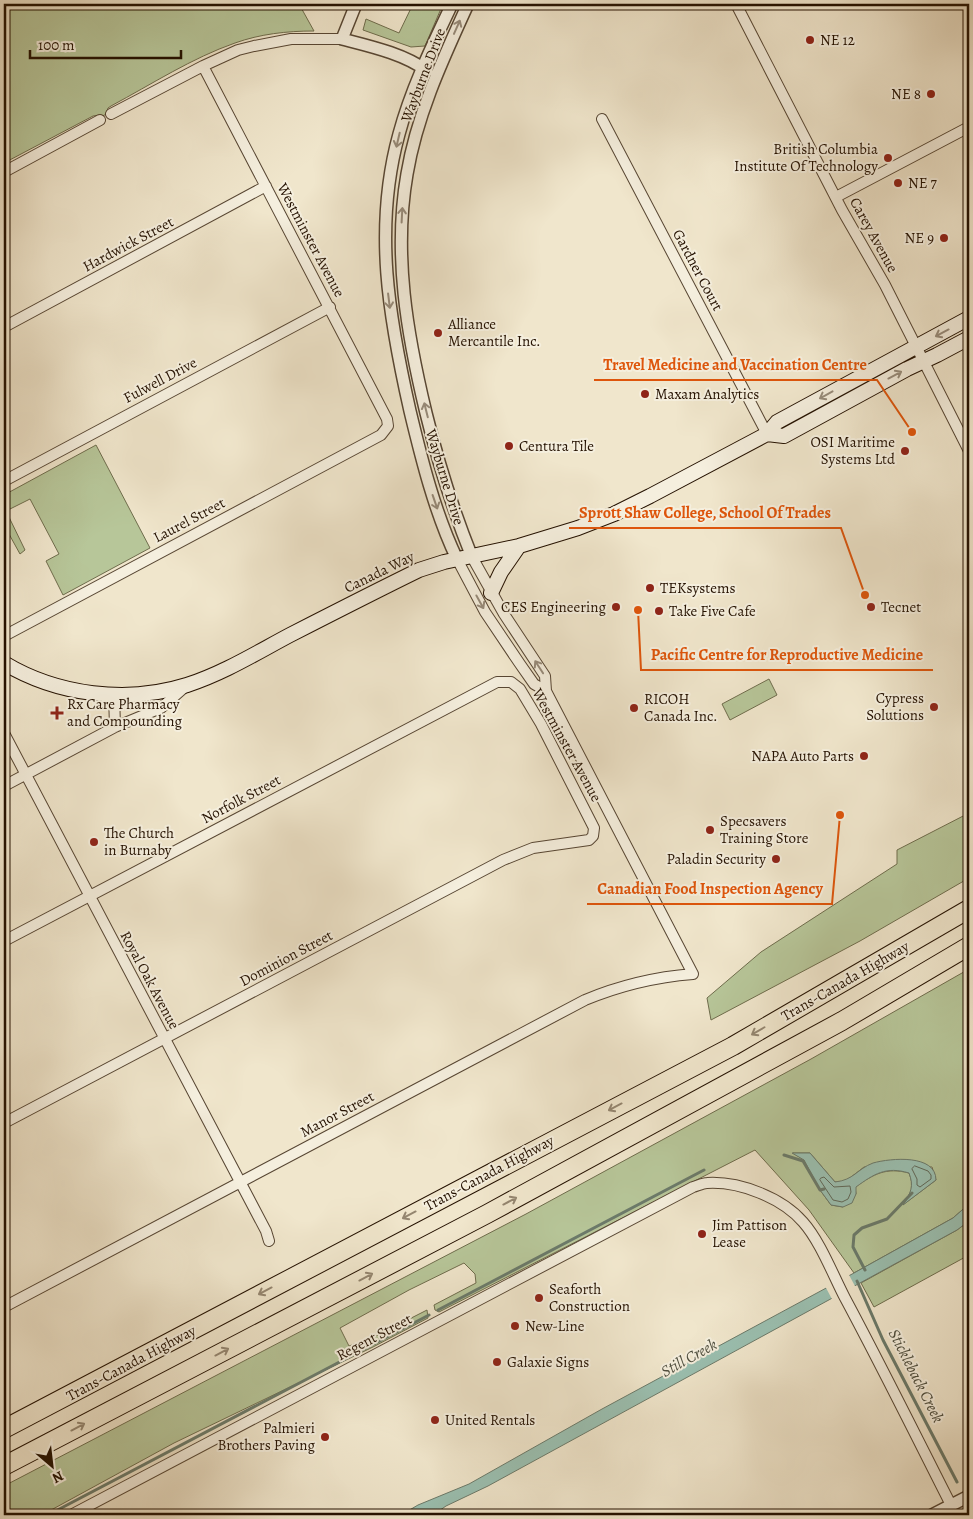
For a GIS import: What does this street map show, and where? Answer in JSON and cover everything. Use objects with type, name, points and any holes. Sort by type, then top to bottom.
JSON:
[{"type":"highway","name":"Trans-Canada Highway","points":[[4,1430],[733,1046],[969,909]]},
{"type":"highway","points":[[4,1466],[486,1214],[842,1021],[969,946]]},
{"type":"main road","name":"Canada Way","points":[[4,663],[38,680],[73,690],[114,694],[151,693],[186,686],[228,668],[419,570],[457,559],[519,546],[578,528],[614,514],[767,434],[777,422],[969,318]]},
{"type":"main road","name":"Canada Way","points":[[767,434],[784,436],[907,369],[969,338]]},
{"type":"main road","points":[[491,593],[501,572],[519,546]]},
{"type":"street","points":[[342,39],[356,4]]},
{"type":"street","name":"Wayburne Drive","points":[[452,4],[422,68],[397,141],[387,199],[384,244],[389,305],[420,455],[450,544],[485,612],[534,684],[546,691]]},
{"type":"street","name":"Wayburne Drive","points":[[468,4],[434,78],[407,172],[402,203],[400,247],[402,281],[421,393],[452,504],[472,556],[491,593],[545,676],[546,691],[693,974]]},
{"type":"street","name":"Carey Avenue","points":[[736,4],[836,198],[885,285],[969,451]]},
{"type":"street","points":[[111,114],[238,50],[269,42],[298,39],[342,39],[375,47],[422,68],[434,78]]},
{"type":"street","name":"Westminster Avenue","points":[[204,66],[387,419],[387,428]]},
{"type":"street","name":"Gardner Court","points":[[602,119],[767,434]]},
{"type":"street","points":[[4,172],[100,120]]},
{"type":"street","points":[[836,198],[969,127]]},
{"type":"street","name":"Hardwick Street","points":[[4,327],[266,186]]},
{"type":"street","points":[[384,244],[400,247]]},
{"type":"street","name":"Fulwell Drive","points":[[4,481],[330,307]]},
{"type":"street","name":"Laurel Street","points":[[4,636],[381,435],[387,428]]},
{"type":"street","name":"Westminster Avenue","points":[[493,683],[501,681],[514,684],[520,689],[531,706],[594,826],[594,833],[589,840]]},
{"type":"street","name":"Norfolk Street","points":[[4,941],[493,683]]},
{"type":"street","points":[[4,786],[115,727],[161,708],[186,686]]},
{"type":"street","points":[[114,694],[115,727]]},
{"type":"street","name":"Royal Oak Avenue","points":[[4,733],[266,1231],[269,1241]]},
{"type":"street","name":"Dominion Street","points":[[4,1123],[516,854],[537,847],[589,840]]},
{"type":"street","name":"Manor Street","points":[[4,1307],[585,1000],[634,982],[693,974]]},
{"type":"street","name":"Regent Street","points":[[71,1515],[510,1282],[693,1187],[706,1183],[724,1184],[764,1194],[779,1201],[804,1223],[845,1297],[951,1505]]},
{"type":"street","points":[[932,1515],[969,1496]]},
{"type":"shaded area","points":[[4,4],[299,4],[314,31],[264,35],[219,49],[111,106],[103,116],[93,116],[4,163]]},
{"type":"shaded area","points":[[413,4],[443,4],[425,46],[411,47],[363,30],[366,19],[399,33]]},
{"type":"shaded area","points":[[96,445],[150,548],[63,595],[46,561],[59,554],[30,499],[6,511],[25,550],[20,554],[4,525],[4,495]]},
{"type":"shaded area","points":[[769,679],[777,695],[730,720],[722,704]]},
{"type":"shaded area","points":[[969,813],[969,878],[860,941],[711,1020],[707,998],[761,952],[897,864],[897,850]]},
{"type":"shaded area","points":[[969,969],[969,1204],[953,1218],[854,1273],[809,1210],[755,1150],[439,1312],[435,1310],[434,1305],[476,1283],[475,1274],[464,1263],[409,1290],[340,1328],[349,1346],[376,1336],[427,1310],[428,1318],[373,1347],[174,1443],[42,1515],[4,1515],[4,1486],[526,1214],[811,1059]],"holes":[[[793,1153],[810,1153],[835,1182],[846,1181],[864,1167],[932,1167],[936,1180],[904,1204],[911,1189],[912,1182],[909,1173],[887,1171],[874,1175],[855,1187],[856,1194],[843,1207],[831,1205],[820,1190],[804,1160]]]},
{"type":"shaded area","points":[[969,1221],[969,1255],[874,1307],[861,1283],[957,1230]]},
{"type":"water","points":[[792,1153],[810,1153],[835,1182],[851,1177],[873,1163],[901,1159],[921,1162],[929,1166],[934,1172],[936,1180],[903,1205],[911,1189],[909,1173],[894,1170],[881,1172],[856,1187],[856,1194],[852,1203],[843,1207],[831,1205],[820,1190],[804,1160]]},
{"type":"water","points":[[969,1204],[969,1221],[957,1230],[488,1486],[446,1506],[433,1515],[401,1515],[418,1505],[469,1484],[602,1409],[953,1218]]},
{"type":"pier","points":[[848,1273],[856,1288],[833,1301],[825,1286]]},
{"type":"waterway","points":[[784,1155],[803,1161],[820,1190],[824,1189]]},
{"type":"waterway","points":[[438,1310],[704,1170]]},
{"type":"waterway","points":[[865,1270],[853,1247],[854,1235],[862,1228],[887,1219],[912,1193]]},
{"type":"waterway","name":"Stickleback Creek","points":[[857,1281],[883,1340],[957,1482]]},
{"type":"waterway","points":[[48,1515],[429,1315]]},
{"type":"place","name":"NE 12","points":[[810,40]]},
{"type":"place","name":"NE 8","points":[[931,94]]},
{"type":"place","name":"British Columbia Institute Of Technology","points":[[888,158]]},
{"type":"place","name":"NE 7","points":[[898,183]]},
{"type":"place","name":"NE 9","points":[[944,238]]},
{"type":"place","name":"Alliance Mercantile Inc.","points":[[438,333]]},
{"type":"place","name":"Maxam Analytics","points":[[645,394]]},
{"type":"place","name":"Travel Medicine and Vaccination Centre","points":[[912,432]]},
{"type":"place","name":"Centura Tile","points":[[509,446]]},
{"type":"place","name":"OSI Maritime Systems Ltd","points":[[905,451]]},
{"type":"place","name":"TEKsystems","points":[[650,588]]},
{"type":"place","name":"Sprott Shaw College, School Of Trades","points":[[865,595]]},
{"type":"place","name":"CES Engineering","points":[[616,607]]},
{"type":"place","name":"Tecnet","points":[[871,607]]},
{"type":"place","name":"Pacific Centre for Reproductive Medicine","points":[[638,610]]},
{"type":"place","name":"Take Five Cafe","points":[[659,611]]},
{"type":"place","name":"Cypress Solutions","points":[[934,707]]},
{"type":"place","name":"RICOH Canada Inc.","points":[[634,708]]},
{"type":"place","name":"Rx Care Pharmacy and Compounding","points":[[57,713]]},
{"type":"place","name":"NAPA Auto Parts","points":[[864,756]]},
{"type":"place","name":"Canadian Food Inspection Agency","points":[[840,815]]},
{"type":"place","name":"Specsavers Training Store","points":[[710,830]]},
{"type":"place","name":"The Church in Burnaby","points":[[94,842]]},
{"type":"place","name":"Paladin Security","points":[[776,859]]},
{"type":"place","name":"Jim Pattison Lease","points":[[702,1234]]},
{"type":"place","name":"Seaforth Construction","points":[[539,1298]]},
{"type":"place","name":"New-Line","points":[[515,1326]]},
{"type":"place","name":"Galaxie Signs","points":[[497,1362]]},
{"type":"place","name":"United Rentals","points":[[435,1420]]},
{"type":"place","name":"Palmieri Brothers Paving","points":[[325,1437]]},
{"type":"water label","name":"Still Creek","points":[[689,1358]]}]
